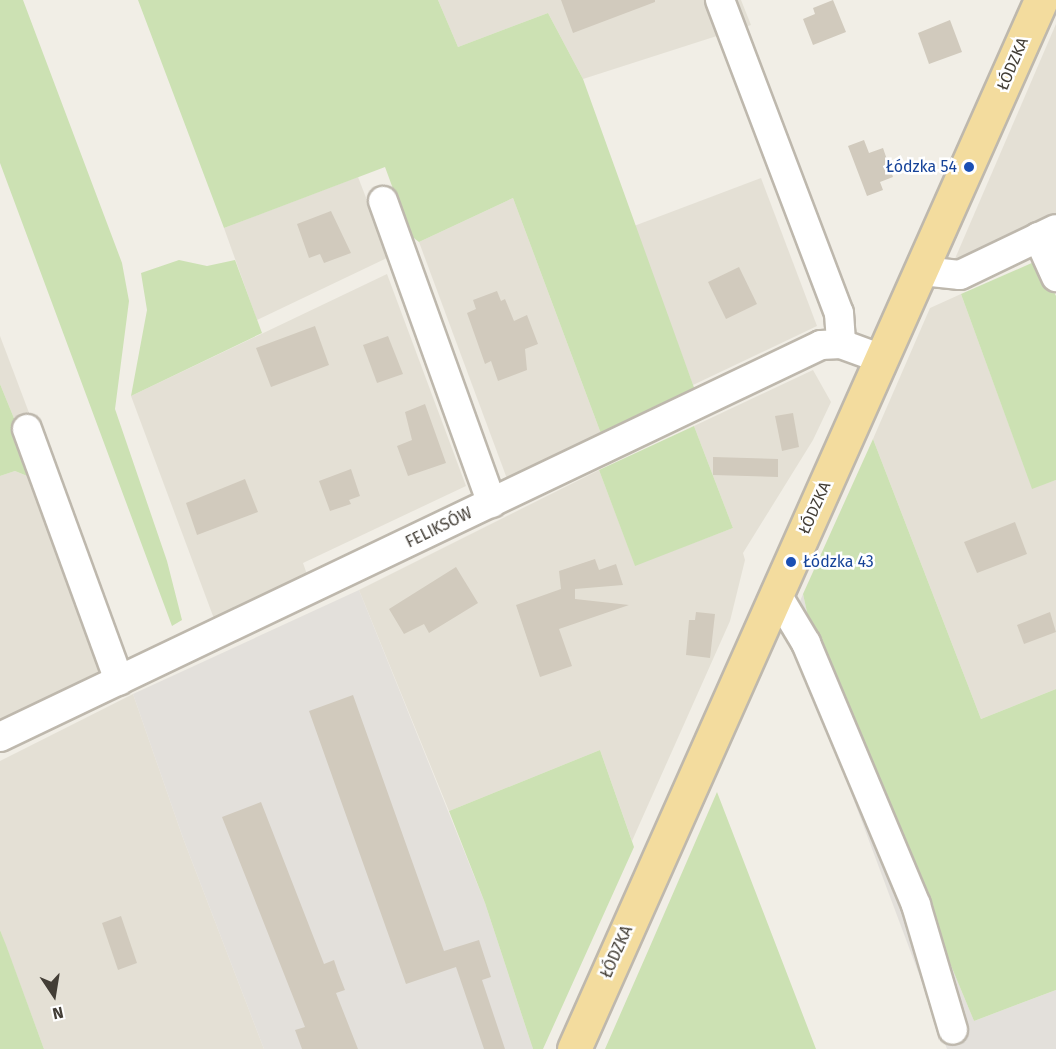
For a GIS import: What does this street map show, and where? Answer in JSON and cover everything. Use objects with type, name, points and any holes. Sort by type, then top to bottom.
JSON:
[{"type":"main road","name":"ŁÓDZKA","points":[[574,1049],[1041,0]]},
{"type":"street","points":[[720,0],[840,313],[841,344],[882,359]]},
{"type":"street","points":[[383,201],[492,503]]},
{"type":"street","points":[[922,271],[960,275],[1047,233],[1056,277]]},
{"type":"street","name":"FELIKSÓW","points":[[0,737],[821,345],[841,344]]},
{"type":"street","points":[[27,429],[119,681]]},
{"type":"street","points":[[776,593],[806,643],[916,905],[953,1030]]},
{"type":"shaded area","points":[[438,0],[741,0],[751,25],[583,79],[548,13],[458,47]]},
{"type":"shaded area","points":[[1056,24],[1056,213],[954,261]]},
{"type":"shaded area","points":[[358,177],[389,257],[257,320],[224,228]]},
{"type":"shaded area","points":[[761,178],[817,326],[693,385],[634,226]]},
{"type":"shaded area","points":[[513,198],[603,439],[509,484],[419,242]]},
{"type":"shaded area","points":[[387,274],[466,486],[303,563],[309,580],[216,624],[131,396]]},
{"type":"shaded area","points":[[961,294],[1032,488],[1056,480],[1056,689],[981,719],[873,439],[930,308]]},
{"type":"shaded area","points":[[0,336],[34,426],[20,433],[0,384]]},
{"type":"shaded area","points":[[813,370],[831,402],[813,440],[743,553],[745,560],[730,621],[632,841],[600,750],[449,811],[359,590],[599,470],[635,565],[733,528],[694,426]]},
{"type":"shaded area","points":[[15,471],[37,480],[106,668],[0,720],[0,476]]},
{"type":"shaded area","points":[[359,590],[485,903],[533,1049],[264,1049],[183,838],[133,694]]},
{"type":"shaded area","points":[[803,594],[810,626],[974,1021],[1056,990],[1056,1049],[947,1049],[789,627]]},
{"type":"shaded area","points":[[133,694],[183,838],[264,1049],[44,1049],[0,930],[0,761]]},
{"type":"green space","points":[[0,0],[23,0],[122,263],[129,301],[115,409],[167,561],[182,620],[172,626],[0,163]]},
{"type":"green space","points":[[138,0],[438,0],[458,47],[548,13],[583,79],[696,393],[603,439],[513,198],[419,242],[410,235],[385,167],[224,228]]},
{"type":"green space","points":[[179,260],[207,266],[235,260],[262,333],[131,396],[147,310],[141,273]]},
{"type":"green space","points":[[1034,262],[1041,265],[1056,296],[1056,480],[1032,489],[961,294]]},
{"type":"green space","points":[[0,384],[37,480],[15,471],[0,476]]},
{"type":"green space","points":[[694,426],[733,528],[635,566],[599,470]]},
{"type":"green space","points":[[873,439],[981,719],[1056,689],[1056,990],[974,1021],[810,626],[803,594]]},
{"type":"green space","points":[[600,750],[634,847],[543,1049],[533,1049],[485,903],[449,811]]},
{"type":"green space","points":[[717,792],[816,1049],[605,1049],[648,951]]},
{"type":"green space","points":[[0,930],[6,945],[44,1049],[0,1049]]},
{"type":"building","points":[[561,0],[655,0],[655,2],[573,33]]},
{"type":"building","points":[[833,0],[846,32],[813,45],[803,19],[815,14],[813,8]]},
{"type":"building","points":[[950,20],[962,52],[929,64],[918,33]]},
{"type":"building","points":[[864,140],[869,153],[883,148],[893,177],[880,182],[883,190],[867,196],[848,146]]},
{"type":"building","points":[[331,211],[351,253],[324,263],[320,254],[309,258],[297,224]]},
{"type":"building","points":[[739,267],[757,304],[726,319],[708,282]]},
{"type":"building","points":[[497,291],[501,301],[505,299],[514,321],[527,315],[538,344],[525,349],[527,370],[498,381],[491,361],[485,364],[467,313],[476,309],[473,300]]},
{"type":"building","points":[[315,326],[329,365],[271,387],[256,348]]},
{"type":"building","points":[[388,336],[403,374],[377,383],[363,345]]},
{"type":"building","points":[[425,404],[446,463],[408,476],[397,446],[412,440],[405,412]]},
{"type":"building","points":[[793,413],[799,447],[782,451],[775,416]]},
{"type":"building","points":[[713,457],[778,459],[778,477],[713,475]]},
{"type":"building","points":[[351,469],[360,496],[349,500],[351,504],[330,511],[319,481]]},
{"type":"building","points":[[245,479],[258,512],[197,535],[186,503]]},
{"type":"building","points":[[1015,522],[1027,554],[977,573],[964,542]]},
{"type":"building","points":[[595,559],[599,570],[616,564],[623,585],[575,589],[575,599],[629,605],[559,629],[572,666],[540,677],[516,605],[561,589],[559,571]]},
{"type":"building","points":[[456,567],[478,603],[429,633],[424,624],[404,634],[389,609]]},
{"type":"building","points":[[696,612],[715,614],[710,658],[686,655],[689,620],[695,620]]},
{"type":"building","points":[[1050,612],[1056,632],[1024,644],[1017,625]]},
{"type":"building","points":[[353,695],[444,951],[479,940],[491,977],[482,980],[505,1049],[484,1049],[456,967],[406,984],[309,711]]},
{"type":"building","points":[[261,802],[324,964],[334,960],[345,990],[336,993],[358,1049],[302,1049],[295,1030],[305,1027],[222,817]]},
{"type":"building","points":[[121,916],[137,963],[118,970],[102,923]]},
{"type":"place","name":"Łódzka 54","points":[[969,167]]},
{"type":"place","name":"Łódzka 43","points":[[791,562]]}]
